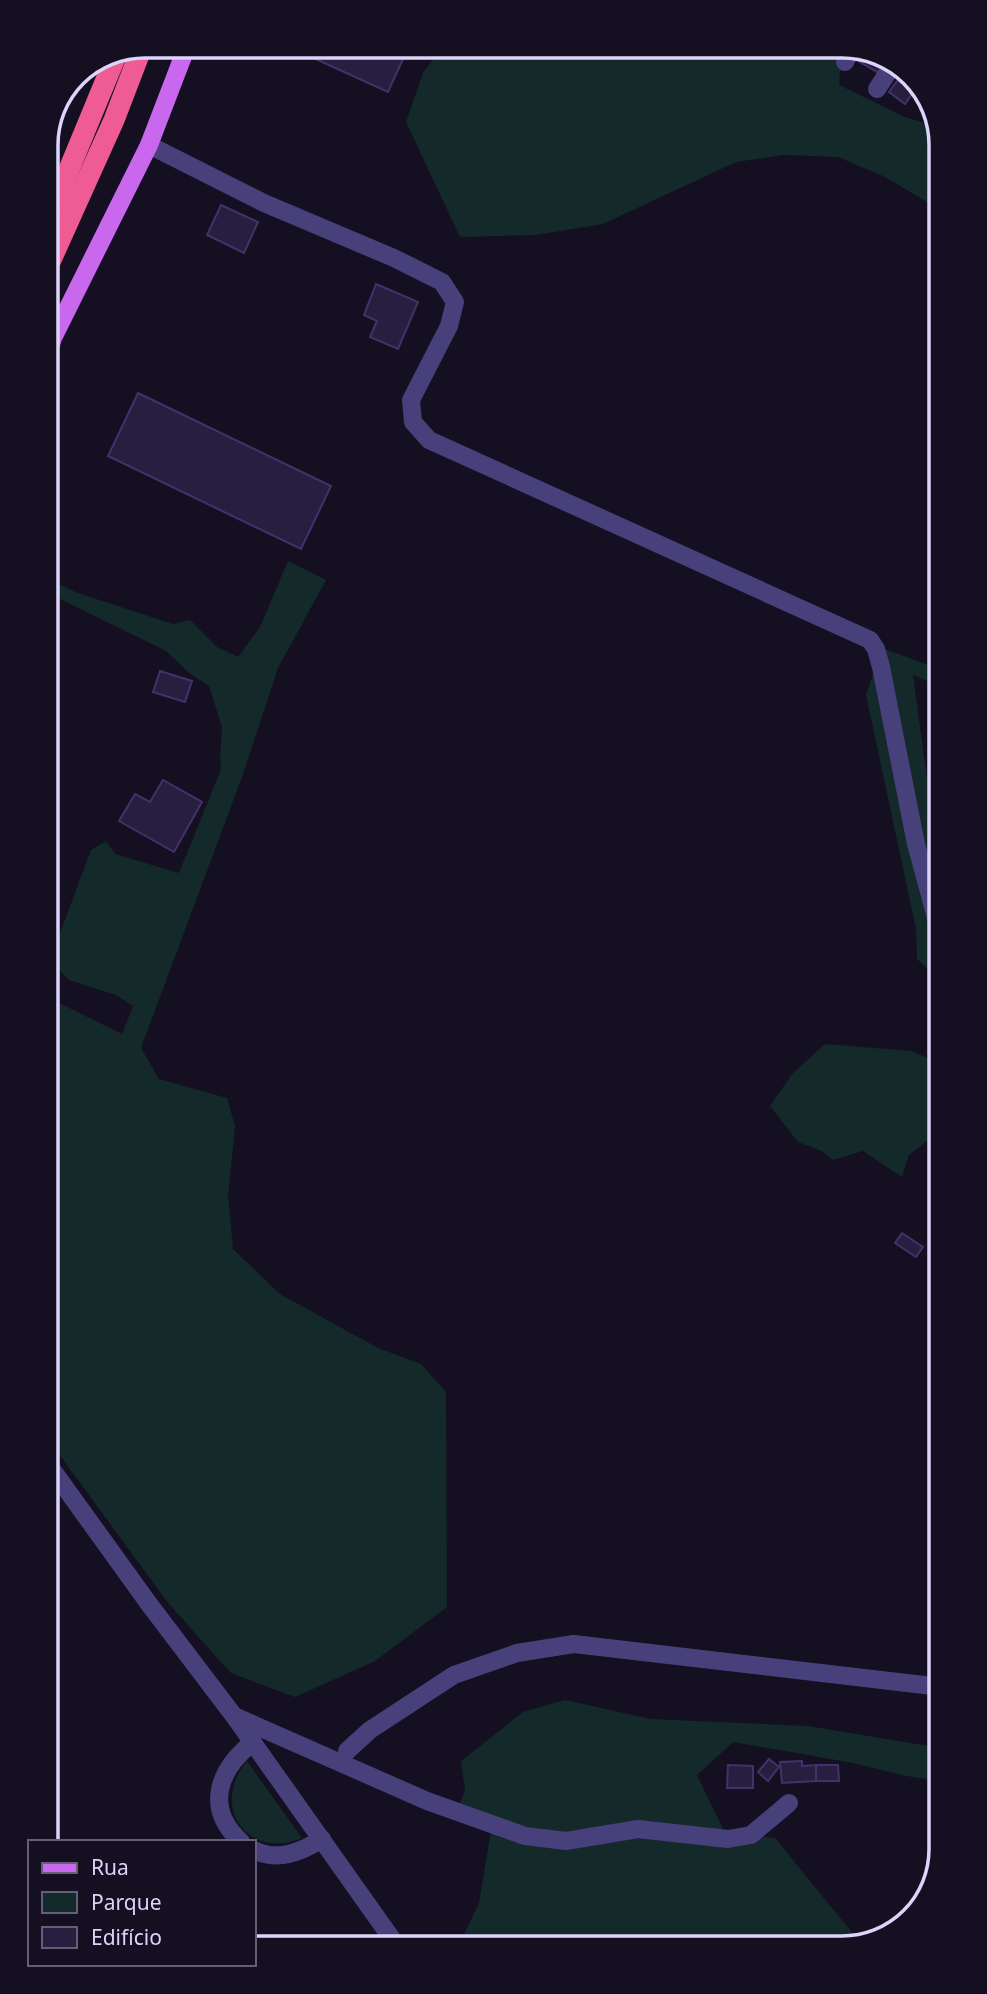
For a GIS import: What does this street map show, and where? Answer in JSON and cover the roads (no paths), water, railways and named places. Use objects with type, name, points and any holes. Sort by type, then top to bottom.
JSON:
[{"type":"highway","points":[[58,244],[114,120],[138,58]]},
{"type":"highway","points":[[58,196],[113,64]]},
{"type":"main road","points":[[58,327],[149,145],[182,58]]},
{"type":"street","points":[[877,89],[889,71]]},
{"type":"street","points":[[149,145],[264,203],[394,258],[442,282],[455,302],[449,326],[411,400],[413,422],[429,440],[870,640],[876,649],[881,667],[916,844],[929,894]]},
{"type":"street","points":[[58,1478],[253,1742],[390,1936]]},
{"type":"street","points":[[346,1751],[370,1730],[454,1675],[495,1659],[554,1646],[573,1644],[929,1686]]},
{"type":"street","points":[[234,1716],[427,1801],[524,1836],[566,1841],[638,1829],[728,1839],[751,1835],[789,1803]]},
{"type":"street","points":[[239,1840],[223,1818],[219,1801],[221,1783],[228,1766],[253,1742]]},
{"type":"street","points":[[256,1856],[293,1854],[322,1839]]}]
